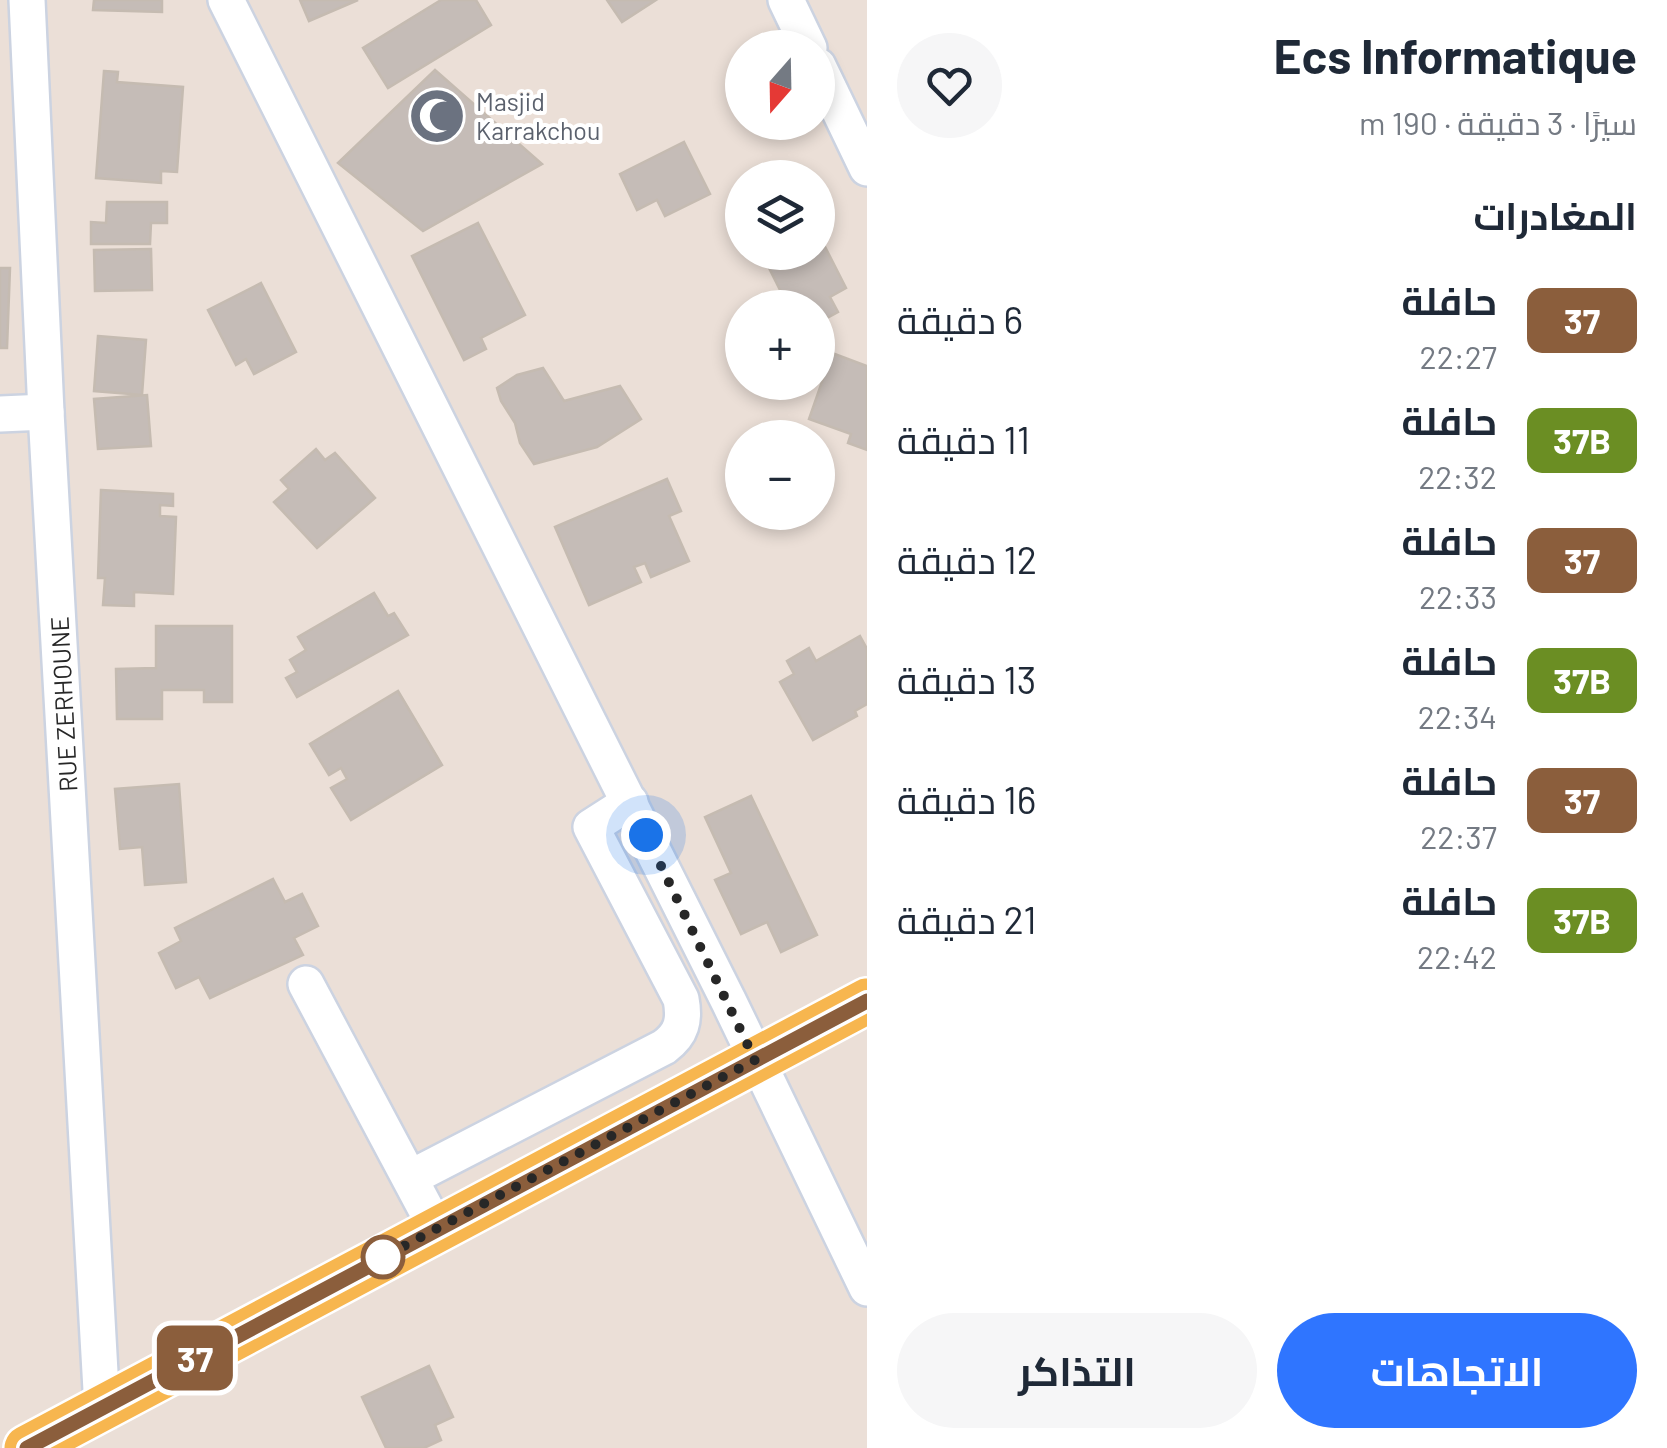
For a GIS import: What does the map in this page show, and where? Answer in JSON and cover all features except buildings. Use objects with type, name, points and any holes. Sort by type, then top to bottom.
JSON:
[{"type":"main road","points":[[27,1448],[867,1000]]},
{"type":"street","name":"RUE ZERHOUNE","points":[[27,0],[102,1408]]},
{"type":"street","points":[[226,0],[630,802],[867,1288]]},
{"type":"street","points":[[786,0],[800,30]]},
{"type":"street","points":[[835,101],[867,168]]},
{"type":"street","points":[[0,414],[46,412]]},
{"type":"street","points":[[410,1178],[664,1047],[681,1029],[681,999],[591,827],[630,802]]},
{"type":"street","points":[[306,984],[436,1228]]},
{"type":"bus line","name":"37","points":[[27,1448],[867,1001]]},
{"type":"place","name":"Masjid Karrakchou","points":[[437,116]]},
{"type":"route","points":[[383,1257],[370,1264],[755,1060],[646,835]]}]
